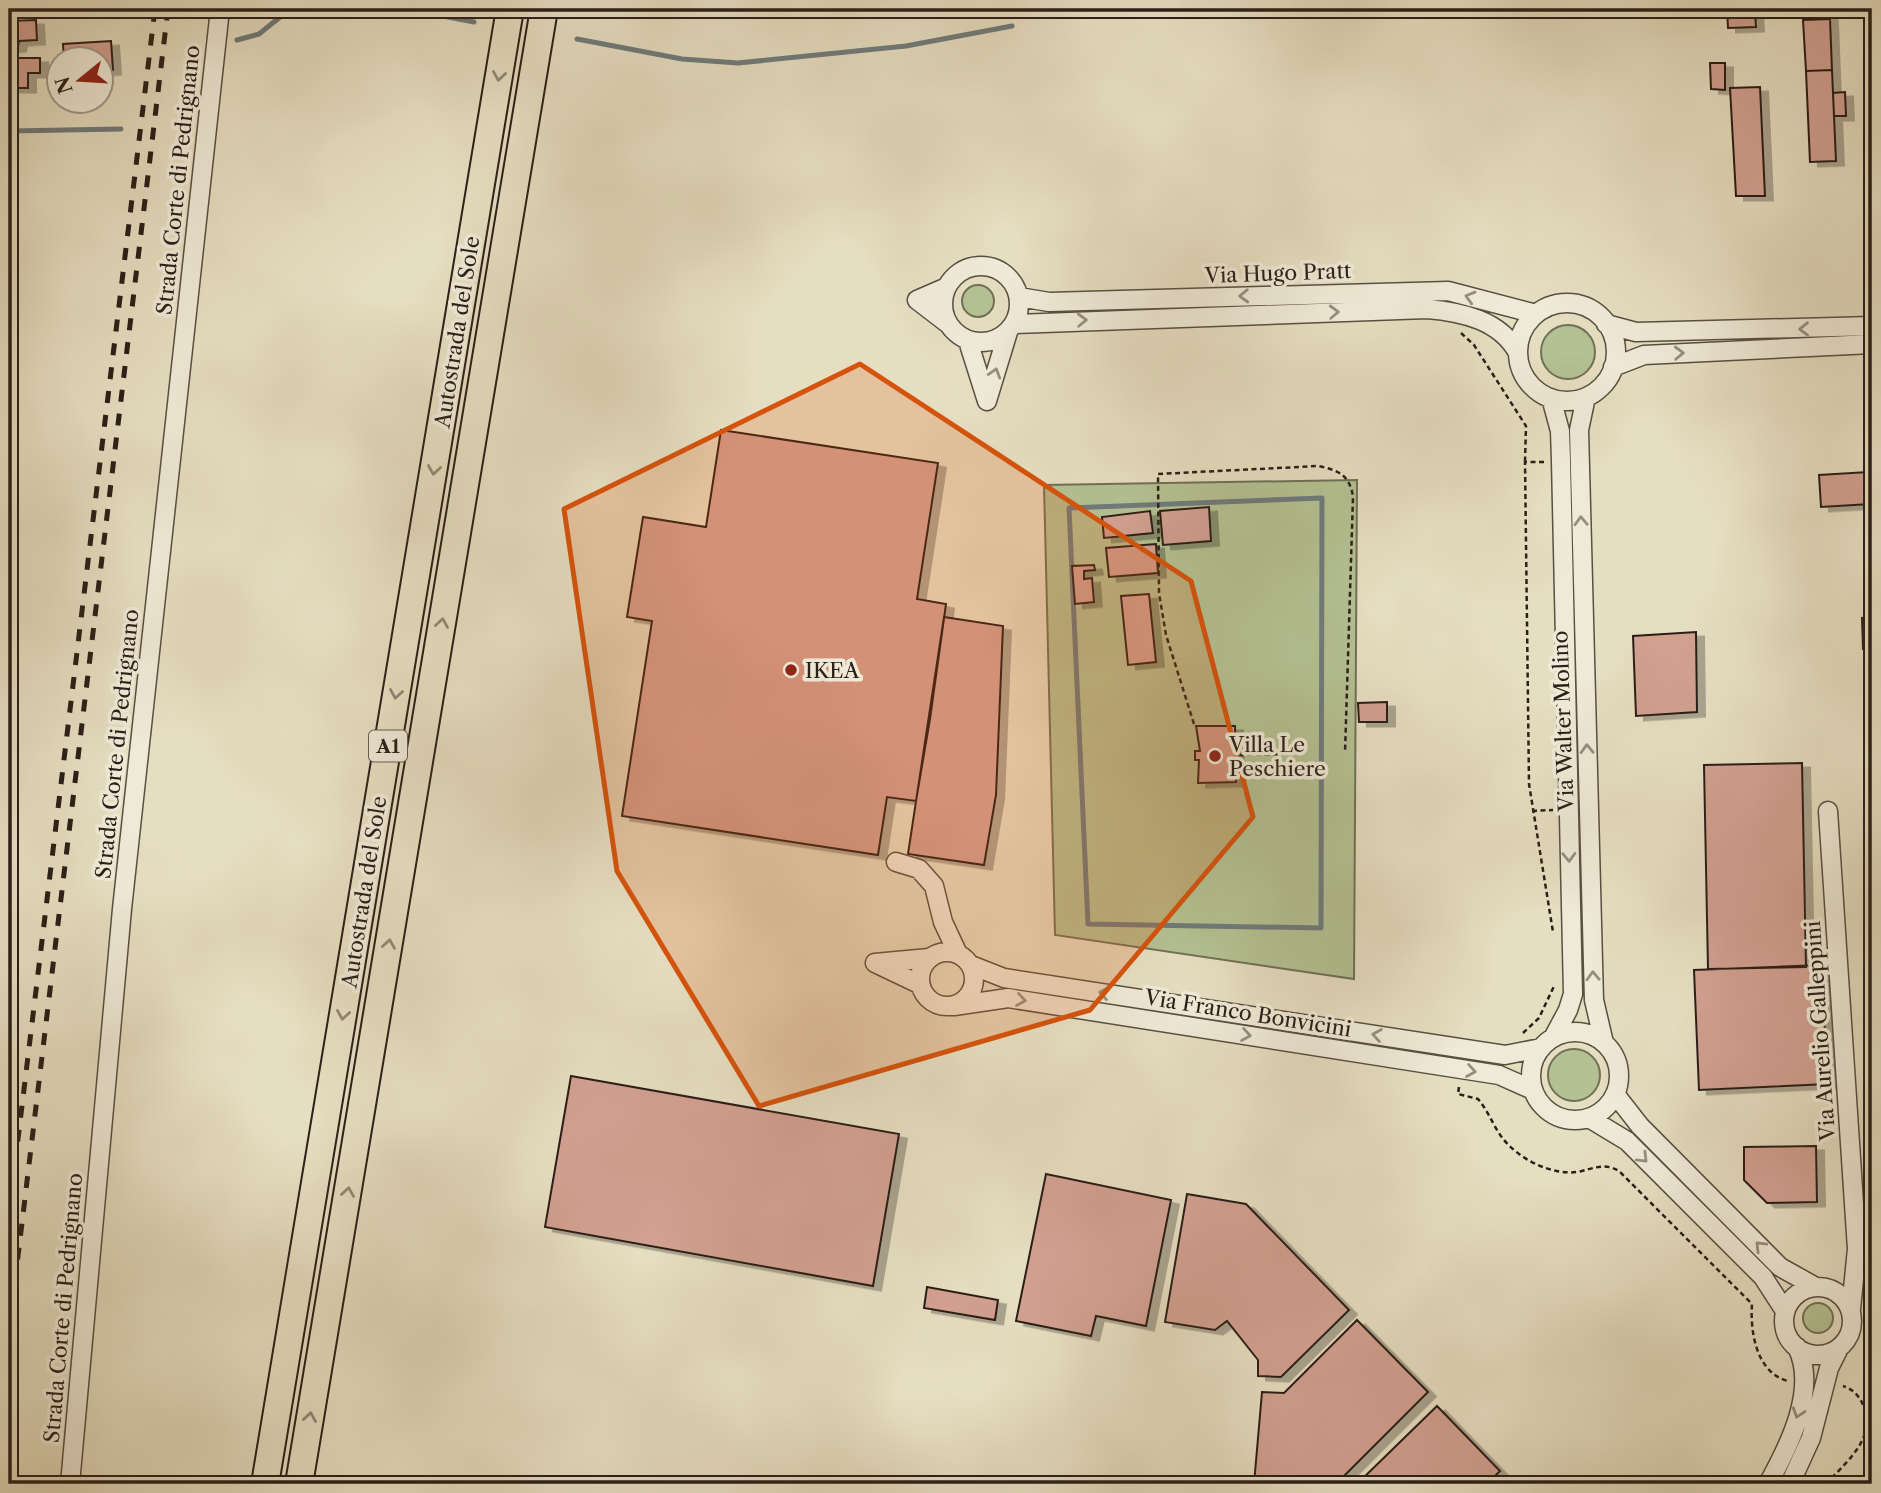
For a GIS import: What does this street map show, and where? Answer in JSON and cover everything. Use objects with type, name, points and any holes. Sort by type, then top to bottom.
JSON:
[{"type":"highway","name":"Autostrada del Sole","points":[[265,1484],[510,9]]},
{"type":"highway","name":"Autostrada del Sole","points":[[299,1484],[544,9]]},
{"type":"street","name":"Strada Corte di Pedrignano","points":[[70,1484],[122,909],[220,9]]},
{"type":"street","points":[[989,266],[1009,277],[1019,297],[987,401],[979,368],[968,341],[917,300],[947,287],[965,269],[989,266]]},
{"type":"street","points":[[947,287],[943,311],[947,323]]},
{"type":"street","name":"Via Hugo Pratt","points":[[1019,297],[1049,302],[1448,291],[1536,314]]},
{"type":"street","points":[[1571,303],[1587,307],[1606,324],[1615,341],[1613,367],[1601,387],[1586,397],[1566,401],[1551,398],[1529,383],[1521,369],[1518,353],[1520,337],[1536,314],[1555,304],[1571,303]]},
{"type":"street","name":"Via Hugo Pratt","points":[[1011,328],[1427,309],[1447,310],[1491,324],[1504,332],[1518,353]]},
{"type":"street","points":[[1606,324],[1636,332],[1872,326]]},
{"type":"street","points":[[968,341],[989,342],[1011,328]]},
{"type":"street","points":[[1613,367],[1644,355],[1872,344]]},
{"type":"street","name":"Via Walter Molino","points":[[1586,397],[1579,430],[1594,1000],[1604,1043],[1618,1067],[1615,1094]]},
{"type":"street","name":"Via Walter Molino","points":[[1533,1090],[1532,1068],[1569,1010],[1573,994],[1562,461],[1560,431],[1551,398]]},
{"type":"street","name":"Via Aurelio Galleppini","points":[[1828,811],[1857,1249],[1851,1309]]},
{"type":"street","points":[[896,862],[919,869],[933,886],[943,922],[964,960],[972,989],[962,1002],[954,1006],[928,1000],[919,984],[920,970],[931,956],[943,922]]},
{"type":"street","name":"Via Franco Bonvicini","points":[[919,984],[875,963],[931,956],[942,951],[1004,978],[1492,1053],[1516,1054],[1547,1043]]},
{"type":"street","name":"Via Franco Bonvicini","points":[[954,1006],[1008,998],[1499,1075],[1533,1090]]},
{"type":"street","points":[[1547,1043],[1574,1032],[1585,1033],[1604,1043]]},
{"type":"street","points":[[1533,1090],[1549,1112],[1562,1118],[1589,1118],[1600,1113],[1615,1094],[1640,1126],[1780,1267],[1817,1286],[1839,1293],[1851,1309],[1851,1331],[1829,1368],[1811,1438],[1790,1484]]},
{"type":"street","points":[[1589,1118],[1627,1141],[1763,1277],[1785,1311]]},
{"type":"street","points":[[1768,1484],[1790,1436],[1805,1389],[1805,1367],[1797,1347],[1784,1327],[1785,1311],[1796,1294],[1817,1286],[1844,1270],[1857,1249]]},
{"type":"street","points":[[1797,1347],[1821,1355],[1839,1349]]},
{"type":"path","points":[[1454,327],[1474,345],[1526,426],[1525,462]]},
{"type":"path","points":[[1194,724],[1166,635],[1161,603],[1158,474],[1318,466],[1336,470],[1346,477],[1353,497],[1345,753]]},
{"type":"path","points":[[1239,755],[1288,754]]},
{"type":"highlighted area","points":[[860,364],[1191,581],[1253,817],[1090,1010],[759,1106],[617,871],[564,509]]},
{"type":"green space","points":[[978,285],[990,289],[994,301],[990,313],[978,317],[966,313],[962,301],[966,289]]},
{"type":"green space","points":[[1568,325],[1587,333],[1595,352],[1587,371],[1568,379],[1549,371],[1541,352],[1549,333]]},
{"type":"green space","points":[[1357,480],[1354,979],[1055,935],[1044,485]]},
{"type":"green space","points":[[1574,1049],[1593,1056],[1600,1075],[1593,1094],[1574,1101],[1555,1094],[1548,1075],[1555,1056]]},
{"type":"green space","points":[[1818,1303],[1824,1304],[1832,1312],[1832,1324],[1824,1332],[1818,1333],[1812,1332],[1804,1324],[1803,1318],[1804,1312],[1812,1304]]},
{"type":"building","points":[[1727,9],[1755,11],[1756,27],[1728,28]]},
{"type":"building","points":[[1802,9],[1829,9],[1830,19],[1803,20]]},
{"type":"building","points":[[1830,19],[1832,70],[1806,71],[1803,20]]},
{"type":"building","points":[[36,20],[37,40],[19,41],[18,47],[9,48],[9,21]]},
{"type":"building","points":[[111,41],[111,46],[63,46]]},
{"type":"building","points":[[9,58],[40,58],[40,73],[28,73],[28,88],[9,88]]},
{"type":"building","points":[[1710,63],[1725,63],[1725,90],[1711,89]]},
{"type":"building","points":[[1832,70],[1836,161],[1810,162],[1806,71]]},
{"type":"building","points":[[1760,87],[1765,196],[1736,196],[1730,88]]},
{"type":"building","points":[[1845,92],[1846,116],[1834,116],[1833,93]]},
{"type":"building","name":"IKEA","points":[[721,430],[938,463],[917,599],[946,604],[930,719],[916,801],[887,797],[878,855],[622,816],[652,621],[627,617],[643,517],[706,527]]},
{"type":"building","points":[[1868,472],[1870,504],[1821,507],[1819,475]]},
{"type":"building","points":[[1209,507],[1211,541],[1163,545],[1160,511]]},
{"type":"building","points":[[1150,511],[1153,533],[1104,538],[1102,517]]},
{"type":"building","points":[[1156,544],[1158,573],[1109,577],[1106,548]]},
{"type":"building","points":[[1094,565],[1095,570],[1084,571],[1084,579],[1092,578],[1094,602],[1075,604],[1072,566]]},
{"type":"building","points":[[1149,594],[1156,662],[1128,665],[1121,596]]},
{"type":"building","points":[[944,617],[1003,626],[996,795],[984,865],[908,854]]},
{"type":"building","points":[[1872,617],[1872,649],[1863,649],[1862,618]]},
{"type":"building","points":[[1696,632],[1697,712],[1636,716],[1633,636]]},
{"type":"building","points":[[1387,702],[1387,722],[1359,722],[1358,703]]},
{"type":"building","name":"Villa Le Peschiere","points":[[1196,726],[1235,726],[1236,782],[1198,783],[1199,760],[1195,760],[1195,751],[1200,751]]},
{"type":"building","points":[[1802,763],[1806,967],[1708,969],[1704,765]]},
{"type":"building","points":[[1822,965],[1827,1084],[1699,1090],[1694,970]]},
{"type":"building","points":[[571,1076],[899,1134],[873,1286],[545,1227]]},
{"type":"building","points":[[1816,1146],[1817,1202],[1767,1203],[1744,1180],[1744,1147]]},
{"type":"building","points":[[1046,1174],[1171,1200],[1146,1326],[1096,1316],[1091,1336],[1016,1321]]},
{"type":"building","points":[[1187,1194],[1246,1204],[1349,1310],[1281,1377],[1258,1376],[1258,1360],[1227,1321],[1215,1330],[1165,1322]]},
{"type":"building","points":[[927,1287],[998,1300],[995,1320],[924,1308]]},
{"type":"building","points":[[1357,1320],[1428,1392],[1336,1484],[1254,1484],[1262,1392],[1284,1393]]},
{"type":"building","points":[[1437,1406],[1500,1471],[1487,1484],[1357,1484]]},
{"type":"waterway","points":[[237,40],[259,34],[290,9]]},
{"type":"waterway","points":[[407,9],[474,22]]},
{"type":"waterway","points":[[577,39],[682,59],[738,63],[906,46],[1012,26]]},
{"type":"waterway","points":[[9,131],[121,129]]},
{"type":"waterway","points":[[1322,498],[1321,928],[1088,924],[1069,508],[1322,498]]},
{"type":"railway","points":[[9,1213],[155,9]]},
{"type":"railway","points":[[9,1331],[168,9]]},
{"type":"place","name":"IKEA","points":[[791,670]]},
{"type":"place","name":"Villa Le Peschiere","points":[[1215,756]]}]
